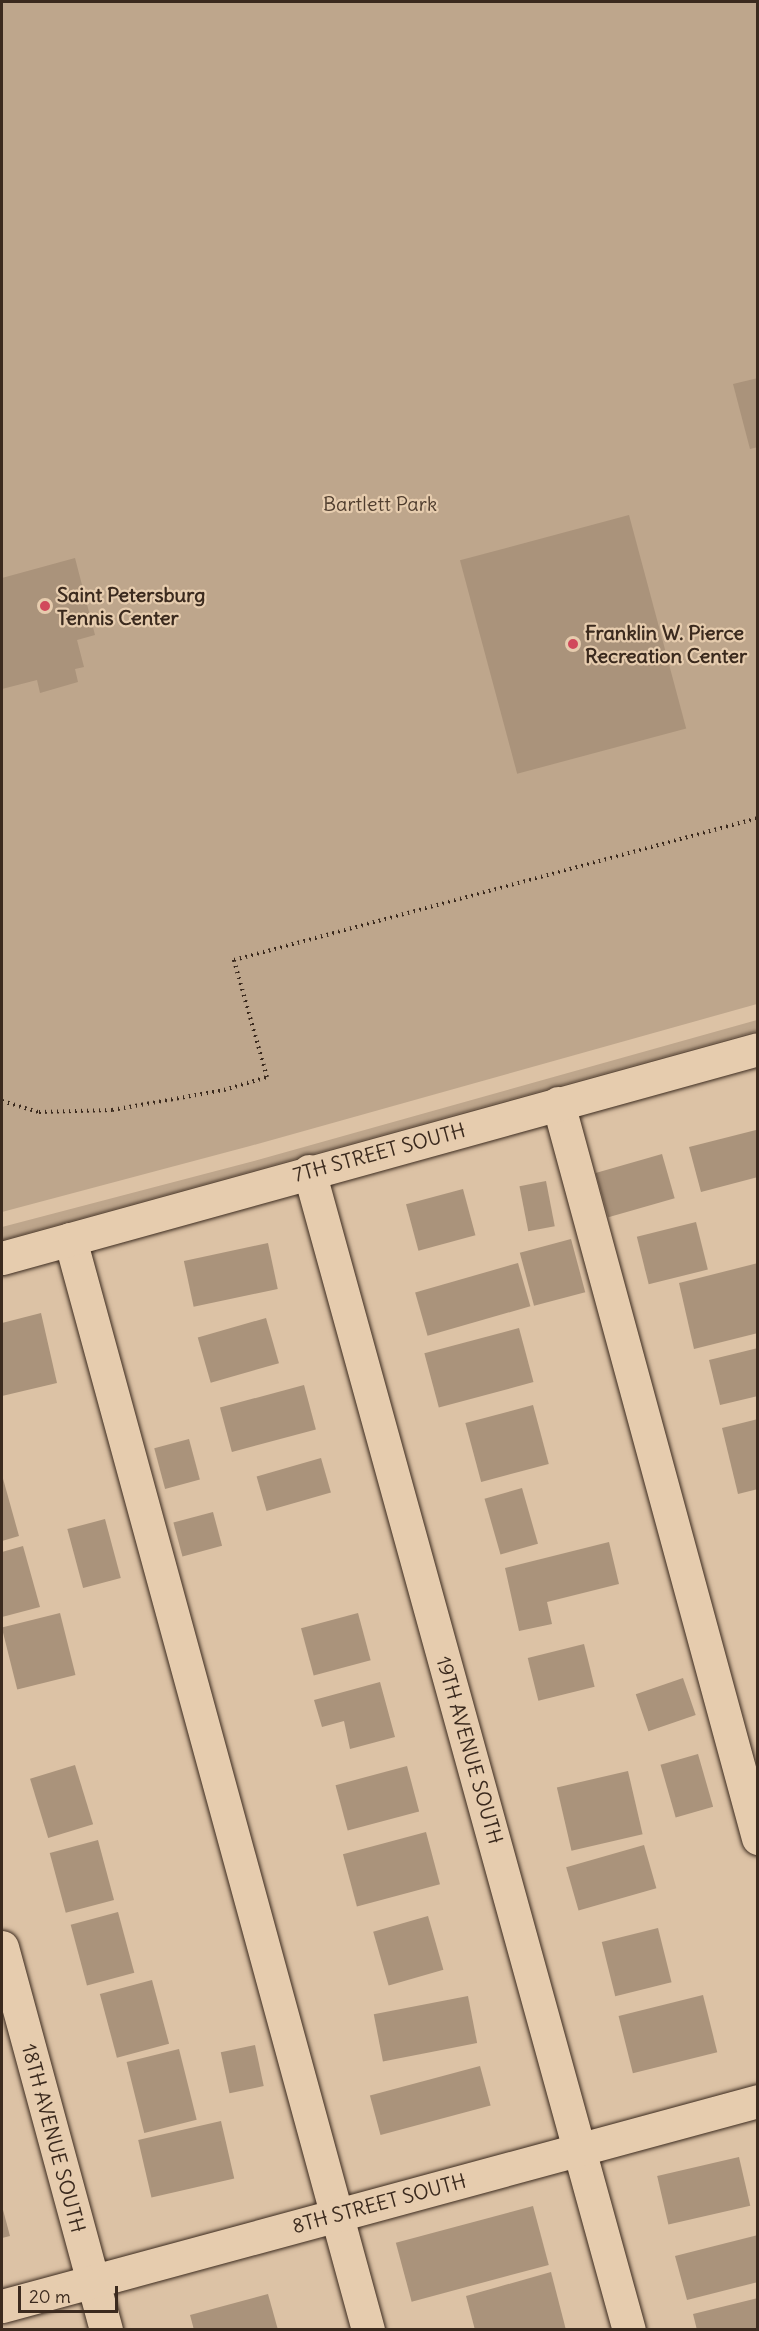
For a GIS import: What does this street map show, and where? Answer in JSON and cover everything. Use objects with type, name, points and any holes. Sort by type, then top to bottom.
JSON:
[{"type":"street","name":"7TH STREET SOUTH","points":[[2,1258],[758,1048]]},
{"type":"street","points":[[558,1103],[758,1838]]},
{"type":"street","name":"19TH AVENUE SOUTH","points":[[309,1172],[629,2330]]},
{"type":"street","points":[[70,1239],[368,2330]]},
{"type":"street","name":"18TH AVENUE SOUTH","points":[[2,1947],[106,2330]]},
{"type":"street","name":"8TH STREET SOUTH","points":[[2,2306],[758,2102]]},
{"type":"path","points":[[3,1102],[39,1112],[112,1110],[178,1100],[267,1077],[234,960],[758,818]]},
{"type":"green space","name":"Bartlett Park","points":[[2,2],[757,2],[757,1004],[250,1146],[2,1212]]},
{"type":"green space","points":[[757,1020],[757,1031],[2,1240],[2,1227],[254,1161]]},
{"type":"building","points":[[758,378],[758,447],[750,449],[733,384]]},
{"type":"building","name":"Franklin W. Pierce Recreation Center","points":[[629,515],[686,728],[517,774],[460,560]]},
{"type":"building","name":"Saint Petersburg Tennis Center","points":[[75,558],[95,635],[77,640],[84,667],[75,669],[78,682],[40,693],[37,680],[2,689],[2,578]]},
{"type":"building","points":[[756,1130],[758,1177],[701,1192],[689,1147]]},
{"type":"building","points":[[662,1154],[675,1198],[608,1217],[596,1173]]},
{"type":"building","points":[[546,1181],[555,1226],[528,1231],[519,1186]]},
{"type":"building","points":[[463,1189],[475,1235],[418,1251],[406,1204]]},
{"type":"building","points":[[696,1222],[708,1270],[649,1284],[637,1237]]},
{"type":"building","points":[[571,1239],[585,1292],[534,1306],[520,1253]]},
{"type":"building","points":[[268,1243],[278,1289],[194,1307],[184,1261]]},
{"type":"building","points":[[518,1263],[530,1306],[428,1336],[415,1292]]},
{"type":"building","points":[[758,1263],[758,1333],[694,1349],[679,1283]]},
{"type":"building","points":[[41,1313],[57,1383],[2,1396],[2,1323]]},
{"type":"building","points":[[266,1318],[279,1363],[211,1383],[198,1338]]},
{"type":"building","points":[[519,1328],[533,1382],[439,1407],[424,1353]]},
{"type":"building","points":[[758,1348],[758,1396],[720,1405],[709,1360]]},
{"type":"building","points":[[304,1385],[316,1429],[232,1452],[220,1408]]},
{"type":"building","points":[[533,1405],[549,1464],[481,1482],[465,1423]]},
{"type":"building","points":[[758,1419],[758,1489],[738,1494],[722,1428]]},
{"type":"building","points":[[189,1439],[200,1480],[165,1489],[154,1448]]},
{"type":"building","points":[[321,1458],[331,1493],[267,1511],[257,1476]]},
{"type":"building","points":[[2,1475],[19,1536],[2,1541]]},
{"type":"building","points":[[522,1488],[538,1544],[500,1555],[485,1499]]},
{"type":"building","points":[[213,1512],[222,1546],[182,1556],[173,1523]]},
{"type":"building","points":[[105,1519],[121,1578],[83,1588],[67,1529]]},
{"type":"building","points":[[609,1542],[619,1584],[547,1602],[552,1624],[519,1631],[505,1568]]},
{"type":"building","points":[[23,1546],[40,1607],[2,1617],[2,1552]]},
{"type":"building","points":[[60,1613],[75,1675],[17,1690],[2,1627]]},
{"type":"building","points":[[358,1613],[371,1660],[314,1676],[301,1628]]},
{"type":"building","points":[[584,1644],[595,1687],[538,1701],[528,1658]]},
{"type":"building","points":[[683,1678],[696,1715],[648,1731],[636,1694]]},
{"type":"building","points":[[380,1682],[395,1737],[350,1749],[344,1721],[322,1727],[314,1700]]},
{"type":"building","points":[[698,1754],[713,1807],[676,1818],[661,1765]]},
{"type":"building","points":[[75,1765],[93,1824],[48,1838],[30,1779]]},
{"type":"building","points":[[407,1766],[419,1811],[348,1831],[336,1785]]},
{"type":"building","points":[[628,1771],[643,1834],[571,1851],[557,1787]]},
{"type":"building","points":[[426,1832],[440,1884],[357,1906],[343,1854]]},
{"type":"building","points":[[98,1840],[114,1900],[66,1913],[50,1853]]},
{"type":"building","points":[[644,1845],[656,1888],[579,1911],[566,1867]]},
{"type":"building","points":[[118,1912],[134,1973],[87,1986],[71,1925]]},
{"type":"building","points":[[428,1916],[443,1970],[389,1986],[373,1932]]},
{"type":"building","points":[[658,1928],[672,1982],[615,1996],[602,1942]]},
{"type":"building","points":[[152,1980],[169,2044],[117,2058],[100,1994]]},
{"type":"building","points":[[703,1995],[717,2052],[633,2073],[619,2016]]},
{"type":"building","points":[[468,1996],[477,2043],[383,2061],[374,2014]]},
{"type":"building","points":[[255,2045],[264,2086],[229,2093],[221,2052]]},
{"type":"building","points":[[179,2049],[197,2120],[144,2133],[127,2062]]},
{"type":"building","points":[[480,2066],[491,2106],[380,2135],[370,2096]]},
{"type":"building","points":[[221,2121],[234,2178],[151,2198],[138,2140]]},
{"type":"building","points":[[739,2157],[750,2206],[668,2225],[657,2176]]},
{"type":"building","points":[[2,2206],[10,2236],[2,2238]]},
{"type":"building","points":[[533,2206],[549,2265],[412,2302],[396,2243]]},
{"type":"building","points":[[758,2235],[758,2282],[687,2300],[675,2256]]},
{"type":"building","points":[[551,2272],[566,2330],[475,2330],[466,2296]]},
{"type":"building","points":[[268,2294],[278,2330],[194,2330],[190,2315]]},
{"type":"building","points":[[758,2298],[758,2330],[697,2330],[693,2314]]},
{"type":"place","name":"Saint Petersburg Tennis Center","points":[[45,606]]},
{"type":"place","name":"Franklin W. Pierce Recreation Center","points":[[573,644]]}]
